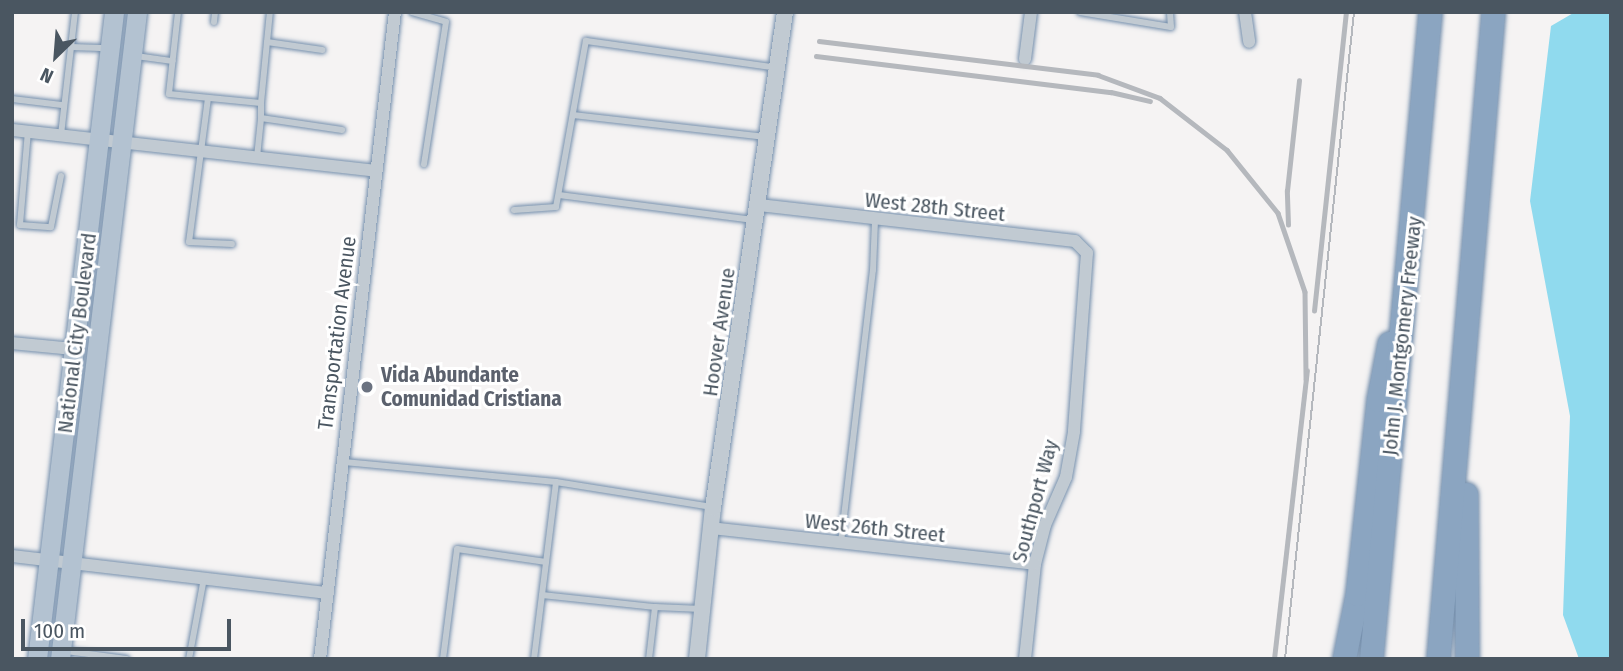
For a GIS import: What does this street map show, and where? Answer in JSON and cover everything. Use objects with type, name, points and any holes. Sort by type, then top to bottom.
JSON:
[{"type":"highway","name":"John J. Montgomery Freeway","points":[[1371,659],[1414,216],[1430,12]]},
{"type":"highway","points":[[1438,659],[1493,12]]},
{"type":"highway","points":[[1344,659],[1357,594],[1377,400],[1414,216]]},
{"type":"highway","points":[[1464,368],[1467,659]]},
{"type":"main road","name":"National City Boulevard","points":[[37,659],[114,12]]},
{"type":"main road","name":"National City Boulevard","points":[[60,655],[137,12]]},
{"type":"street","name":"Transportation Avenue","points":[[320,659],[395,12]]},
{"type":"street","name":"Hoover Avenue","points":[[698,659],[713,508],[758,213],[785,12]]},
{"type":"street","points":[[1025,59],[1031,12]]},
{"type":"street","points":[[1245,12],[1249,42]]},
{"type":"street","points":[[12,130],[375,171]]},
{"type":"street","name":"West 28th Street","points":[[758,213],[875,221],[1074,241],[1087,253],[1088,269]]},
{"type":"street","name":"Southport Way","points":[[1025,659],[1035,564],[1045,525],[1066,477],[1088,269]]},
{"type":"street","points":[[12,344],[73,349]]},
{"type":"street","name":"West 26th Street","points":[[711,528],[841,545],[1035,564]]},
{"type":"street","points":[[12,556],[327,593]]},
{"type":"lane","points":[[61,135],[62,106],[75,12]]},
{"type":"lane","points":[[178,12],[169,94],[261,103]]},
{"type":"lane","points":[[214,22],[215,12]]},
{"type":"lane","points":[[257,157],[270,12]]},
{"type":"lane","points":[[412,12],[446,22],[424,164]]},
{"type":"lane","points":[[1080,12],[1171,27],[1170,12]]},
{"type":"lane","points":[[514,210],[556,207],[586,41],[777,68]]},
{"type":"lane","points":[[267,42],[322,50]]},
{"type":"lane","points":[[71,47],[110,48]]},
{"type":"lane","points":[[132,56],[173,61]]},
{"type":"lane","points":[[208,97],[190,242],[232,244]]},
{"type":"lane","points":[[12,99],[62,106]]},
{"type":"lane","points":[[573,115],[768,137]]},
{"type":"lane","points":[[261,118],[342,130]]},
{"type":"lane","points":[[29,131],[20,225],[51,227],[61,176]]},
{"type":"lane","points":[[559,195],[758,213]]},
{"type":"lane","points":[[841,545],[873,270],[875,221]]},
{"type":"lane","points":[[341,461],[556,482],[713,508]]},
{"type":"lane","points":[[534,659],[556,482]]},
{"type":"lane","points":[[443,659],[457,549],[546,562]]},
{"type":"lane","points":[[189,659],[204,578]]},
{"type":"lane","points":[[542,595],[703,610]]},
{"type":"lane","points":[[649,659],[655,607]]},
{"type":"lane","points":[[60,655],[126,659]]},
{"type":"water","points":[[1575,12],[1611,12],[1611,659],[1579,659],[1563,615],[1570,416],[1530,201],[1551,26]]},
{"type":"tram line","points":[[1285,659],[1354,12]]},
{"type":"railway","points":[[1314,311],[1346,12]]},
{"type":"railway","points":[[819,41],[1098,75],[1160,98],[1227,150],[1278,213],[1305,292],[1306,379]]},
{"type":"railway","points":[[816,56],[1111,92],[1150,101]]},
{"type":"railway","points":[[1288,225],[1287,191],[1299,81]]},
{"type":"railway","points":[[1274,659],[1307,371]]},
{"type":"place","name":"Vida Abundante Comunidad Cristiana","points":[[367,387]]}]
